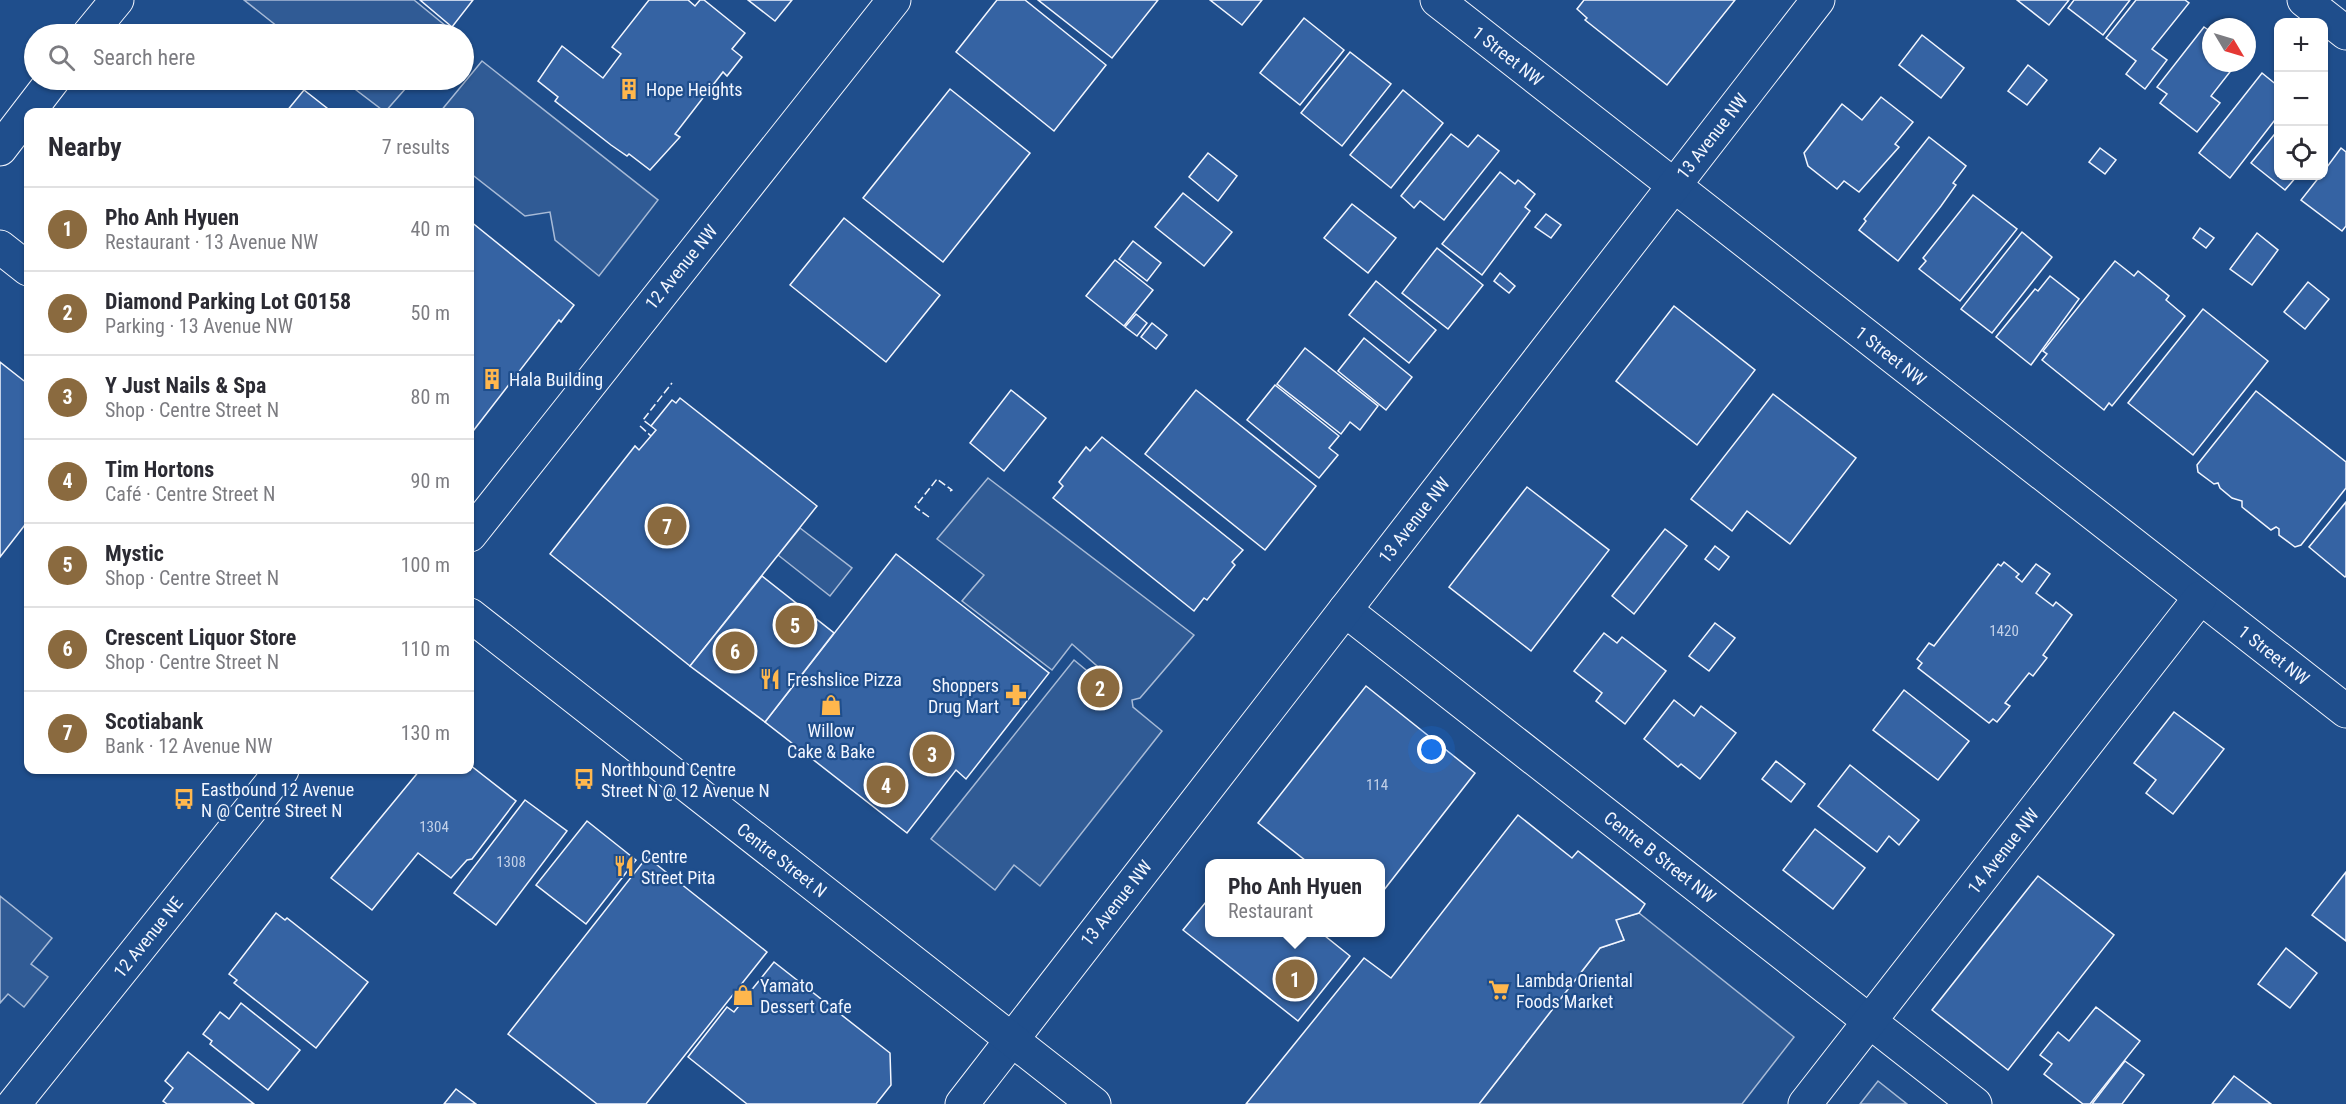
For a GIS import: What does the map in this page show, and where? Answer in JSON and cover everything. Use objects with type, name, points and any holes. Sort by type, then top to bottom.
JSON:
[{"type":"street","points":[[97,24],[117,0]]},
{"type":"street","name":"12 Avenue NW","points":[[474,531],[894,0]]},
{"type":"street","name":"1 Street NW","points":[[1437,0],[2346,711]]},
{"type":"street","name":"13 Avenue NW","points":[[962,1104],[1818,0]]},
{"type":"street","points":[[2304,0],[2346,33]]},
{"type":"street","points":[[32,108],[46,90]]},
{"type":"street","points":[[0,149],[24,118]]},
{"type":"street","points":[[0,247],[24,266]]},
{"type":"street","name":"14 Avenue NW","points":[[1805,1104],[2200,598]]},
{"type":"street","name":"Centre B Street NW","points":[[1345,610],[1975,1104]]},
{"type":"street","name":"Centre Street N","points":[[474,618],[1094,1104]]},
{"type":"street","name":"12 Avenue NE","points":[[14,1104],[279,774]]},
{"type":"shaded area","points":[[244,0],[414,0],[443,24],[274,24]]},
{"type":"shaded area","points":[[482,61],[658,200],[599,276],[555,240],[550,212],[525,216],[474,176],[474,108],[443,108],[458,90],[474,90],[474,71]]},
{"type":"shaded area","points":[[356,90],[404,90],[388,108],[380,108]]},
{"type":"shaded area","points":[[988,478],[1194,635],[1140,698],[1132,700],[1133,707],[1162,731],[1040,886],[1014,865],[995,890],[931,839],[1074,660],[1097,679],[1102,679],[1105,673],[1072,644],[1052,670],[962,601],[984,575],[937,539]]},
{"type":"shaded area","points":[[800,528],[852,568],[830,596],[778,555]]},
{"type":"shaded area","points":[[0,896],[52,938],[31,964],[48,977],[24,1007],[8,994],[0,1003]]},
{"type":"shaded area","points":[[1639,913],[1794,1037],[1742,1104],[1479,1104],[1600,948],[1624,940],[1616,920]]},
{"type":"shaded area","points":[[1878,1081],[1907,1104],[1860,1104]]},
{"type":"building","points":[[420,0],[473,0],[454,24],[448,24]]},
{"type":"building","name":"Hope Heights","points":[[649,0],[688,0],[695,6],[700,0],[704,0],[745,33],[732,49],[742,57],[727,76],[723,72],[675,134],[680,137],[650,170],[629,154],[627,156],[611,145],[555,101],[558,97],[538,81],[562,46],[603,78],[621,54],[612,47]]},
{"type":"building","points":[[748,0],[792,0],[775,21]]},
{"type":"building","points":[[997,0],[1025,0],[1106,65],[1054,131],[956,52]]},
{"type":"building","points":[[1038,0],[1158,0],[1112,58]]},
{"type":"building","points":[[1210,0],[1262,0],[1242,25]]},
{"type":"building","points":[[1584,0],[1735,0],[1667,85],[1585,20],[1587,18],[1577,9]]},
{"type":"building","points":[[2017,0],[2069,0],[2049,25]]},
{"type":"building","points":[[2074,0],[2130,0],[2103,35],[2068,8]]},
{"type":"building","points":[[2136,0],[2185,0],[2189,3],[2152,49],[2167,60],[2145,89],[2126,74],[2136,61],[2106,38]]},
{"type":"building","points":[[1304,18],[1344,50],[1300,105],[1260,73]]},
{"type":"building","points":[[2202,30],[2202,72],[2230,72],[2211,96],[2220,103],[2197,132],[2160,103],[2167,94],[2157,87]]},
{"type":"building","points":[[1922,35],[1964,68],[1941,98],[1899,65]]},
{"type":"building","points":[[1350,52],[1391,84],[1342,146],[1301,113]]},
{"type":"building","points":[[2028,65],[2047,80],[2027,105],[2008,91]]},
{"type":"building","points":[[2262,73],[2274,83],[2274,121],[2230,178],[2199,153]]},
{"type":"building","points":[[950,89],[1030,153],[943,262],[863,198]]},
{"type":"building","points":[[304,90],[327,108],[289,108]]},
{"type":"building","points":[[1403,90],[1443,123],[1391,188],[1350,155]]},
{"type":"building","points":[[1881,97],[1913,122],[1895,144],[1899,147],[1859,192],[1844,181],[1837,189],[1808,166],[1804,153],[1842,104],[1862,120]]},
{"type":"building","points":[[1451,134],[1468,147],[1478,135],[1499,151],[1444,220],[1420,201],[1414,208],[1401,196]]},
{"type":"building","points":[[2274,135],[2274,180],[2294,180],[2285,190],[2251,163]]},
{"type":"building","points":[[1929,137],[1966,166],[1953,183],[1956,185],[1941,206],[1898,261],[1859,230],[1866,221],[1864,219]]},
{"type":"building","points":[[2100,148],[2116,160],[2105,174],[2089,162]]},
{"type":"building","points":[[2341,148],[2346,152],[2346,226],[2342,231],[2301,200],[2317,180],[2328,180],[2328,166]]},
{"type":"building","points":[[1208,153],[1237,176],[1218,201],[1189,177]]},
{"type":"building","points":[[1500,172],[1515,184],[1518,180],[1535,194],[1525,207],[1530,211],[1482,275],[1442,244]]},
{"type":"building","points":[[1183,193],[1232,232],[1204,266],[1155,227]]},
{"type":"building","points":[[1973,195],[2017,229],[1960,301],[1919,269],[1926,261],[1923,258]]},
{"type":"building","points":[[1352,204],[1396,238],[1368,273],[1324,238]]},
{"type":"building","points":[[1546,214],[1561,225],[1551,238],[1535,227]]},
{"type":"building","points":[[844,218],[940,295],[886,362],[790,285]]},
{"type":"building","name":"Hala Building","points":[[474,224],[574,305],[561,322],[559,320],[474,430]]},
{"type":"building","points":[[2200,228],[2214,238],[2206,248],[2193,238]]},
{"type":"building","points":[[2022,232],[2052,257],[1992,333],[1961,309]]},
{"type":"building","points":[[2257,233],[2278,250],[2252,285],[2230,269]]},
{"type":"building","points":[[1133,241],[1161,263],[1147,281],[1119,259]]},
{"type":"building","points":[[1437,248],[1483,285],[1448,329],[1402,293]]},
{"type":"building","points":[[1115,260],[1153,290],[1124,326],[1086,296]]},
{"type":"building","points":[[2115,261],[2134,276],[2138,271],[2169,296],[2166,300],[2185,316],[2112,406],[2109,403],[2104,410],[2042,360],[2047,354],[2043,351]]},
{"type":"building","points":[[1500,273],[1515,286],[1509,293],[1494,281]]},
{"type":"building","points":[[2050,276],[2079,299],[2031,365],[1996,337],[2035,289],[2038,291]]},
{"type":"building","points":[[1376,281],[1436,330],[1409,363],[1349,315]]},
{"type":"building","points":[[2308,282],[2329,299],[2305,329],[2284,312]]},
{"type":"building","points":[[1674,306],[1755,370],[1697,445],[1616,381]]},
{"type":"building","points":[[2203,309],[2268,361],[2193,455],[2128,403]]},
{"type":"building","points":[[1136,314],[1147,323],[1137,336],[1125,327]]},
{"type":"building","points":[[1152,323],[1167,335],[1156,349],[1141,337]]},
{"type":"building","points":[[1364,338],[1412,377],[1386,410],[1338,371]]},
{"type":"building","points":[[1305,348],[1378,406],[1360,430],[1350,422],[1341,434],[1277,384]]},
{"type":"building","points":[[0,362],[24,381],[24,526],[0,557]]},
{"type":"building","points":[[1275,385],[1339,436],[1329,448],[1338,455],[1319,478],[1247,420]]},
{"type":"building","points":[[1011,390],[1046,418],[1004,471],[970,443]]},
{"type":"building","points":[[1196,390],[1316,486],[1265,550],[1145,454]]},
{"type":"building","points":[[2256,391],[2346,462],[2346,488],[2301,545],[2295,547],[2279,535],[2279,529],[2276,527],[2271,530],[2242,507],[2242,501],[2232,498],[2220,488],[2218,483],[2214,484],[2198,472],[2197,465]]},
{"type":"building","points":[[1773,394],[1856,458],[1790,544],[1747,511],[1732,531],[1691,499]]},
{"type":"building","points":[[680,398],[817,506],[690,666],[550,554],[635,446],[639,450],[656,430],[651,426],[672,400],[676,403]]},
{"type":"building","points":[[1102,437],[1243,550],[1232,562],[1235,565],[1207,600],[1204,598],[1194,611],[1053,498],[1063,486],[1059,482],[1086,447],[1090,451]]},
{"type":"building","points":[[1527,487],[1609,550],[1531,651],[1449,587]]},
{"type":"building","points":[[2346,502],[2346,576],[2345,577],[2309,547]]},
{"type":"building","points":[[1665,529],[1687,546],[1634,614],[1612,596]]},
{"type":"building","points":[[1715,546],[1729,557],[1719,570],[1705,559]]},
{"type":"building","points":[[896,554],[1049,673],[966,779],[956,770],[907,833],[765,722]]},
{"type":"building","points":[[2004,562],[2019,574],[2016,577],[2022,582],[2036,564],[2050,574],[2036,593],[2053,606],[2056,602],[2072,615],[2043,655],[2047,658],[2033,676],[2029,673],[2005,703],[2010,706],[1997,722],[1993,719],[1989,723],[1918,668],[1922,663],[1917,659],[1929,643],[1934,646],[1998,564],[2001,566]]},
{"type":"building","points":[[762,576],[834,633],[765,722],[690,666]]},
{"type":"building","points":[[1715,623],[1735,638],[1709,671],[1689,656]]},
{"type":"building","points":[[1604,633],[1617,643],[1622,637],[1666,671],[1625,724],[1596,701],[1602,693],[1574,671]]},
{"type":"building","points":[[1366,686],[1475,773],[1385,889],[1385,859],[1304,859],[1258,823]]},
{"type":"building","points":[[1904,690],[1969,741],[1938,780],[1873,730]]},
{"type":"building","points":[[1674,700],[1694,716],[1701,706],[1736,733],[1700,779],[1681,764],[1678,767],[1644,739]]},
{"type":"building","points":[[2174,712],[2224,749],[2173,814],[2146,793],[2156,780],[2134,763]]},
{"type":"building","points":[[1776,761],[1805,784],[1791,802],[1762,779]]},
{"type":"building","points":[[1850,765],[1919,820],[1899,845],[1889,836],[1877,852],[1818,806]]},
{"type":"building","points":[[474,768],[516,801],[472,859],[467,860],[451,878],[418,853],[372,910],[331,878],[417,774],[474,774]]},
{"type":"building","points":[[525,800],[567,831],[496,925],[454,893]]},
{"type":"building","points":[[1518,815],[1572,858],[1578,851],[1645,904],[1639,913],[1616,920],[1624,940],[1600,948],[1479,1104],[1246,1104],[1364,958],[1391,978]]},
{"type":"building","points":[[587,821],[636,860],[586,924],[536,885]]},
{"type":"building","points":[[1815,829],[1865,868],[1833,909],[1783,870]]},
{"type":"building","points":[[647,857],[767,952],[646,1104],[597,1104],[508,1034]]},
{"type":"building","points":[[2346,872],[2346,941],[2312,915]]},
{"type":"building","points":[[2038,876],[2114,935],[2008,1070],[1932,1010]]},
{"type":"building","points":[[1205,903],[1205,937],[1326,937],[1350,956],[1298,1021],[1183,930]]},
{"type":"building","points":[[276,913],[285,920],[287,918],[368,982],[316,1048],[234,983],[237,980],[229,974]]},
{"type":"building","points":[[2286,948],[2317,973],[2290,1008],[2258,984]]},
{"type":"building","points":[[774,962],[890,1053],[891,1085],[876,1104],[747,1104],[688,1057],[727,1007],[734,1012]]},
{"type":"building","points":[[241,1003],[300,1050],[268,1090],[210,1044],[212,1041],[203,1034],[220,1012],[229,1019]]},
{"type":"building","points":[[2096,1007],[2140,1041],[2090,1104],[2083,1104],[2044,1074],[2052,1064],[2040,1055],[2058,1032],[2069,1041]]},
{"type":"building","points":[[188,1052],[254,1104],[167,1104],[163,1101],[173,1088],[165,1081]]},
{"type":"building","points":[[2125,1061],[2144,1075],[2122,1104],[2092,1104]]},
{"type":"building","points":[[2234,1076],[2271,1104],[2212,1104]]},
{"type":"building","points":[[456,1089],[476,1104],[444,1104]]},
{"type":"fence","points":[[651,426],[643,420],[672,383]]},
{"type":"fence","points":[[640,426],[651,436]]},
{"type":"fence","points":[[929,517],[915,507],[937,479],[952,490],[950,491]]},
{"type":"place","name":"Hope Heights","points":[[629,89]]},
{"type":"place","name":"Hala Building","points":[[492,379]]},
{"type":"place","name":"Scotiabank","points":[[667,526]]},
{"type":"place","name":"Mystic","points":[[795,625]]},
{"type":"place","name":"Crescent Liquor Store","points":[[735,651]]},
{"type":"place","name":"Freshslice Pizza","points":[[770,679]]},
{"type":"place","name":"Diamond Parking Lot G0158","points":[[1100,688]]},
{"type":"place","name":"Shoppers Drug Mart","points":[[1016,695]]},
{"type":"place","name":"Willow Cake & Bake","points":[[831,705]]},
{"type":"place","name":"Y Just Nails & Spa","points":[[932,754]]},
{"type":"place","name":"Northbound Centre Street N @ 12 Avenue N","points":[[584,779]]},
{"type":"place","name":"Tim Hortons","points":[[886,785]]},
{"type":"place","name":"Eastbound 12 Avenue N @ Centre Street N","points":[[184,799]]},
{"type":"place","name":"Centre Street Pita","points":[[624,866]]},
{"type":"place","name":"Pho Anh Hyuen","points":[[1295,979]]},
{"type":"place","name":"Lambda Oriental Foods Market","points":[[1499,990]]},
{"type":"place","name":"Yamato Dessert Cafe","points":[[743,995]]}]
